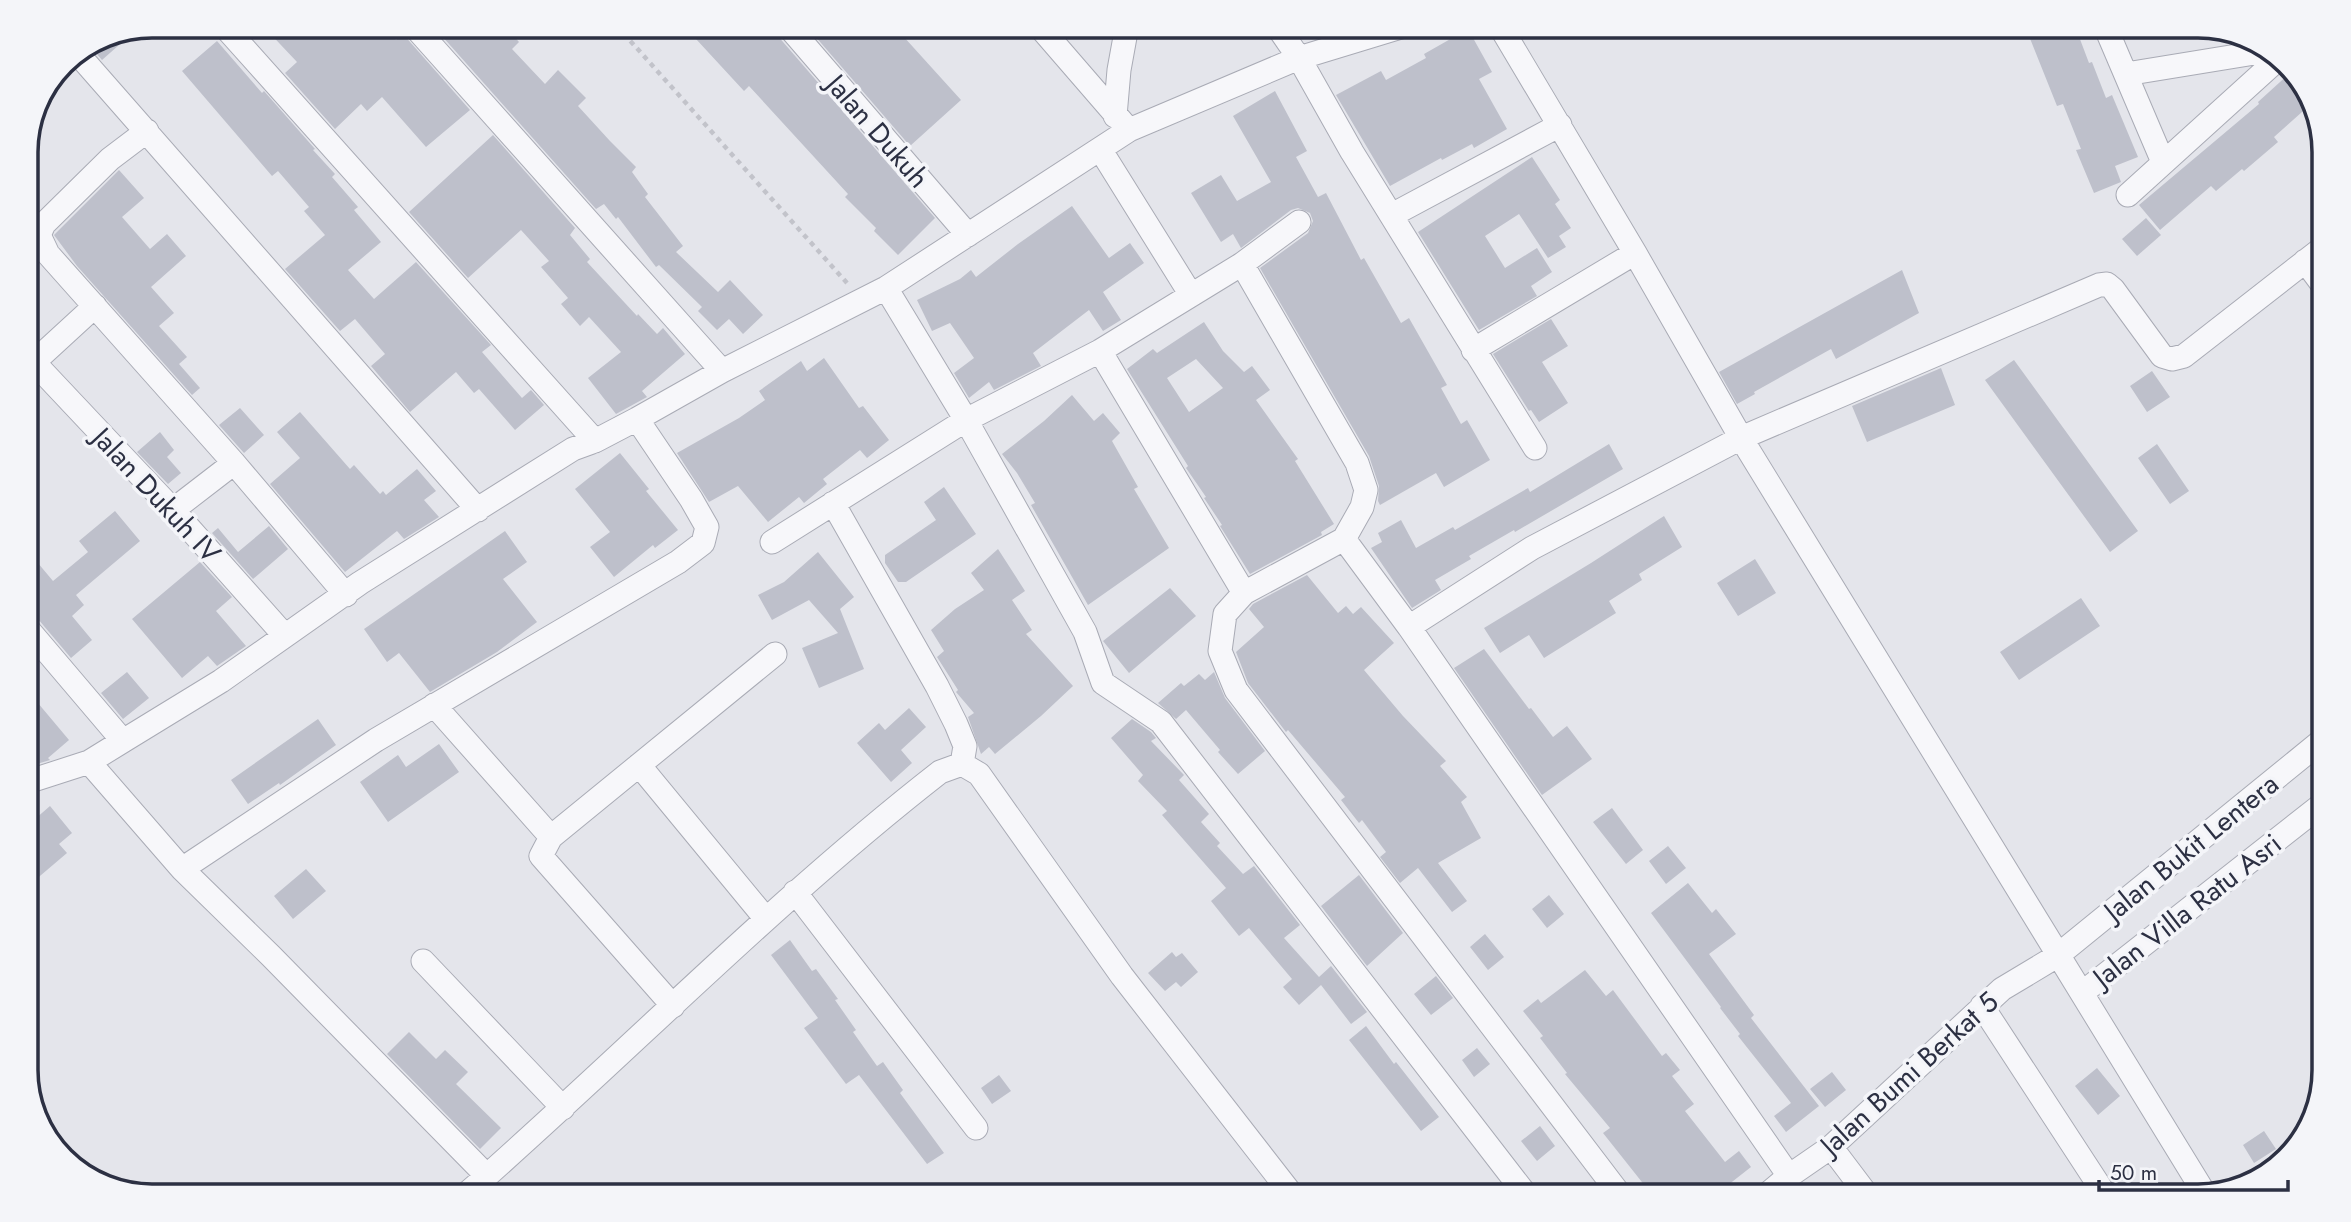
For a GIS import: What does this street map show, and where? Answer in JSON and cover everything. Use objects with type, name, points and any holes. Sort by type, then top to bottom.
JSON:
[{"type":"street","points":[[235,38],[594,441]]},
{"type":"street","points":[[425,38],[722,371]]},
{"type":"street","name":"Jalan Dukuh","points":[[798,38],[968,235]]},
{"type":"street","points":[[1049,38],[1122,123]]},
{"type":"street","points":[[1122,123],[1119,70],[1125,38]]},
{"type":"street","points":[[1285,38],[1352,152],[1535,448]]},
{"type":"street","points":[[39,778],[89,762],[221,681],[360,583],[573,449],[594,441],[722,371],[886,288],[1100,149],[1122,123],[1299,58],[1365,38]]},
{"type":"street","points":[[1507,38],[1741,438],[2199,1184]]},
{"type":"street","points":[[2110,38],[2163,162]]},
{"type":"street","points":[[2126,74],[2254,53]]},
{"type":"street","points":[[85,62],[478,510]]},
{"type":"street","points":[[2128,195],[2271,65]]},
{"type":"street","points":[[1392,215],[1560,125]]},
{"type":"street","points":[[147,131],[110,159],[44,224],[39,235],[48,254],[234,463],[346,595]]},
{"type":"street","points":[[1100,149],[1191,295]]},
{"type":"street","points":[[772,542],[966,420],[1100,351],[1242,264],[1299,222]]},
{"type":"street","points":[[1473,350],[1635,253]]},
{"type":"street","points":[[1409,627],[1532,548],[1741,438],[2099,285],[2107,284],[2113,289],[2162,356],[2172,359],[2184,356],[2312,256]]},
{"type":"street","points":[[2305,261],[2312,270]]},
{"type":"street","points":[[1242,264],[1357,463],[1366,490],[1362,507],[1344,539],[1244,593],[1225,614],[1220,651],[1236,690],[1611,1184]]},
{"type":"street","points":[[886,288],[966,420],[1085,632],[1103,683],[1161,722],[1518,1184]]},
{"type":"street","points":[[39,352],[95,306]]},
{"type":"street","points":[[1100,351],[1244,593]]},
{"type":"street","name":"Jalan Dukuh IV","points":[[39,369],[173,510],[285,636]]},
{"type":"street","points":[[182,869],[376,740],[678,562],[703,543],[707,527],[636,419]]},
{"type":"street","points":[[173,510],[234,463]]},
{"type":"street","points":[[833,503],[950,711],[965,746],[962,764]]},
{"type":"street","points":[[1344,539],[1409,627],[1788,1176]]},
{"type":"street","points":[[39,642],[123,741]]},
{"type":"street","points":[[673,1006],[541,856],[551,837],[775,654]]},
{"type":"street","points":[[434,705],[551,837]]},
{"type":"street","name":"Jalan Bukit Lentera","points":[[2057,956],[2312,749]]},
{"type":"street","points":[[89,762],[182,869],[487,1176]]},
{"type":"street","points":[[478,1184],[795,892],[940,772],[962,764]]},
{"type":"street","points":[[962,764],[979,774],[1122,976],[1284,1184]]},
{"type":"street","points":[[639,765],[766,919]]},
{"type":"street","name":"Jalan Villa Ratu Asri","points":[[2082,993],[2312,812]]},
{"type":"street","points":[[795,892],[976,1128]]},
{"type":"street","name":"Jalan Bumi Berkat 5","points":[[1779,1184],[1831,1147],[2002,989],[2057,956]]},
{"type":"street","points":[[423,961],[563,1108]]},
{"type":"street","points":[[1982,1006],[2098,1184]]},
{"type":"street","points":[[1831,1147],[1859,1184]]},
{"type":"path","points":[[628,38],[862,299]]},
{"type":"building","points":[[274,38],[407,38],[470,110],[426,147],[382,97],[367,111],[361,104],[335,129],[285,73],[297,62]]},
{"type":"building","points":[[444,38],[516,38],[519,42],[512,49],[545,84],[558,70],[586,98],[578,106],[636,167],[632,172],[648,194],[645,197],[683,246],[676,252],[718,292],[730,280],[763,315],[743,334],[729,319],[717,330],[698,311],[702,307],[659,265],[656,267],[618,217],[616,219],[604,204],[596,209]]},
{"type":"building","points":[[695,38],[780,38],[935,218],[898,255],[845,197],[848,194],[749,86],[744,91]]},
{"type":"building","points":[[817,38],[905,38],[961,100],[910,146]]},
{"type":"building","points":[[1452,38],[1473,38],[1492,72],[1479,79],[1507,129],[1474,148],[1472,144],[1442,160],[1441,158],[1390,186],[1336,95],[1381,71],[1386,80],[1426,58],[1424,54]]},
{"type":"building","points":[[2030,38],[2080,38],[2106,98],[2112,95],[2138,157],[2115,166],[2121,182],[2094,193],[2076,150],[2081,149],[2063,104],[2057,106]]},
{"type":"building","points":[[217,41],[315,149],[313,150],[335,174],[332,177],[358,207],[354,210],[381,242],[348,270],[374,299],[416,262],[491,345],[482,352],[522,398],[531,390],[544,405],[515,430],[479,389],[474,393],[456,372],[410,412],[371,366],[385,354],[355,319],[340,331],[285,269],[325,235],[304,211],[309,207],[278,171],[272,176],[182,71]]},
{"type":"building","points":[[120,44],[102,60],[97,54]]},
{"type":"building","points":[[2284,78],[2304,110],[2274,137],[2278,142],[2244,171],[2242,169],[2216,191],[2211,186],[2160,230],[2139,205],[2259,104],[2258,102]]},
{"type":"building","points":[[1275,91],[1307,151],[1296,157],[1318,197],[1326,193],[1361,260],[1364,258],[1401,323],[1409,318],[1447,385],[1441,388],[1461,424],[1467,420],[1490,460],[1444,487],[1436,473],[1380,505],[1379,486],[1369,456],[1260,268],[1308,233],[1313,221],[1310,213],[1298,208],[1291,210],[1241,248],[1233,234],[1221,242],[1191,193],[1221,175],[1237,201],[1271,182],[1233,116]]},
{"type":"building","points":[[493,135],[575,228],[570,235],[590,259],[587,262],[637,316],[638,314],[657,334],[663,328],[685,354],[642,391],[647,397],[616,414],[588,378],[621,352],[589,317],[580,326],[561,304],[568,298],[541,267],[549,261],[521,230],[468,278],[409,212]]},
{"type":"building","points":[[1532,157],[1560,200],[1555,204],[1571,228],[1559,236],[1566,247],[1548,258],[1519,214],[1485,236],[1505,268],[1537,248],[1552,272],[1531,286],[1537,296],[1479,330],[1418,232]]},
{"type":"building","points":[[119,170],[144,198],[122,217],[150,249],[167,234],[186,256],[151,287],[174,313],[159,326],[187,357],[179,364],[200,388],[192,395],[77,266],[54,235]]},
{"type":"building","points":[[1072,206],[1109,258],[1130,243],[1144,263],[1103,292],[1121,320],[1103,331],[1089,310],[1033,353],[1041,366],[994,390],[989,382],[969,398],[954,373],[974,358],[950,323],[932,331],[917,300],[960,279],[971,270],[976,277]]},
{"type":"building","points":[[2146,218],[2161,235],[2137,256],[2122,239]]},
{"type":"building","points":[[1902,270],[1919,313],[1836,359],[1831,349],[1737,404],[1719,372]]},
{"type":"building","points":[[1551,319],[1568,346],[1542,362],[1568,403],[1539,422],[1531,410],[1529,411],[1493,354]]},
{"type":"building","points":[[1204,322],[1223,351],[1244,372],[1252,366],[1270,390],[1256,400],[1298,459],[1295,461],[1334,524],[1321,532],[1322,535],[1250,574],[1204,498],[1206,497],[1186,468],[1188,466],[1127,369],[1153,349],[1157,353]],"holes":[[[1196,359],[1223,388],[1189,412],[1167,378]]]},
{"type":"building","points":[[824,358],[859,408],[863,406],[889,440],[867,458],[860,450],[823,479],[827,484],[804,503],[799,497],[768,522],[738,486],[709,502],[677,453],[765,400],[759,391],[801,361],[807,371]]},
{"type":"building","points":[[2014,360],[2138,531],[2110,552],[1985,380]]},
{"type":"building","points":[[1941,368],[1955,405],[1867,442],[1852,406]]},
{"type":"building","points":[[2152,371],[2170,397],[2147,412],[2130,386]]},
{"type":"building","points":[[1072,395],[1094,421],[1103,413],[1120,433],[1112,441],[1138,487],[1134,489],[1169,548],[1088,605],[1031,505],[1035,503],[1002,454]]},
{"type":"building","points":[[240,408],[264,435],[244,453],[219,425]]},
{"type":"building","points":[[300,412],[350,469],[354,465],[380,494],[383,491],[386,495],[417,469],[436,491],[424,500],[439,517],[404,539],[397,531],[345,572],[270,484],[300,458],[277,432]]},
{"type":"building","points":[[160,432],[174,450],[167,457],[181,473],[168,484],[137,452]]},
{"type":"building","points":[[1609,444],[1623,469],[1469,556],[1471,559],[1435,580],[1441,590],[1412,608],[1371,548],[1382,542],[1378,533],[1401,520],[1416,548],[1453,527],[1455,530],[1528,488],[1530,492]]},
{"type":"building","points":[[2157,444],[2189,491],[2170,504],[2138,458]]},
{"type":"building","points":[[620,453],[678,530],[655,548],[653,545],[614,577],[590,547],[610,532],[575,489]]},
{"type":"building","points":[[944,487],[976,534],[906,582],[898,582],[885,563],[885,555],[936,520],[924,502]]},
{"type":"building","points":[[115,511],[140,541],[76,595],[84,605],[72,616],[92,640],[71,658],[39,620],[39,564],[53,581],[88,552],[79,541]]},
{"type":"building","points":[[1664,516],[1682,547],[1639,574],[1642,580],[1609,601],[1616,613],[1544,658],[1529,635],[1500,653],[1484,628]]},
{"type":"building","points":[[269,526],[288,549],[253,579],[212,533],[218,528],[238,552]]},
{"type":"building","points":[[505,531],[527,562],[503,579],[537,622],[497,652],[430,692],[399,653],[387,662],[364,629]]},
{"type":"building","points":[[998,549],[1025,591],[1012,600],[1032,630],[1026,634],[1073,686],[995,754],[989,747],[981,754],[968,717],[974,713],[956,692],[958,690],[937,657],[944,651],[931,630],[955,609],[984,590],[971,573]]},
{"type":"building","points":[[818,552],[854,597],[840,609],[864,669],[819,688],[802,648],[838,633],[809,600],[772,620],[758,595],[784,582]]},
{"type":"building","points":[[1755,559],[1776,593],[1738,616],[1717,583]]},
{"type":"building","points":[[200,562],[232,597],[216,611],[246,646],[217,666],[208,656],[182,678],[132,619]]},
{"type":"building","points":[[1307,575],[1338,613],[1346,606],[1353,614],[1361,607],[1394,643],[1364,670],[1446,761],[1440,766],[1467,797],[1461,802],[1481,838],[1438,863],[1467,901],[1452,912],[1418,868],[1400,883],[1380,857],[1386,852],[1362,820],[1359,823],[1341,800],[1345,797],[1288,730],[1286,732],[1248,683],[1236,652],[1264,627],[1249,609],[1253,604]]},
{"type":"building","points":[[1170,588],[1196,616],[1129,673],[1103,641]]},
{"type":"building","points":[[2081,598],[2100,626],[2019,680],[2000,652]]},
{"type":"building","points":[[1484,649],[1553,737],[1567,726],[1592,759],[1542,795],[1454,668]]},
{"type":"building","points":[[127,672],[149,698],[123,719],[101,693]]},
{"type":"building","points":[[1214,672],[1225,698],[1265,751],[1238,774],[1186,710],[1176,719],[1158,703],[1181,683],[1184,686],[1199,674],[1205,680]]},
{"type":"building","points":[[39,704],[69,740],[48,758],[50,760],[39,763]]},
{"type":"building","points":[[909,708],[926,727],[901,750],[912,763],[891,782],[857,743],[879,723],[885,730]]},
{"type":"building","points":[[318,719],[336,745],[248,804],[231,780]]},
{"type":"building","points":[[1132,719],[1151,732],[1156,738],[1151,741],[1184,775],[1179,780],[1209,814],[1201,822],[1220,843],[1217,846],[1243,874],[1254,866],[1300,925],[1284,938],[1319,977],[1331,966],[1367,1012],[1351,1024],[1321,985],[1299,1005],[1283,987],[1292,979],[1249,928],[1239,936],[1211,901],[1226,888],[1162,815],[1167,811],[1138,781],[1143,775],[1111,738]]},
{"type":"building","points":[[439,744],[459,772],[388,822],[360,782],[398,755],[406,767]]},
{"type":"building","points":[[50,806],[72,833],[59,844],[67,853],[39,877],[39,816]]},
{"type":"building","points":[[1612,808],[1643,850],[1626,864],[1593,822]]},
{"type":"building","points":[[1668,846],[1686,868],[1666,884],[1649,861]]},
{"type":"building","points":[[306,869],[326,891],[293,919],[274,896]]},
{"type":"building","points":[[1359,875],[1403,933],[1367,966],[1321,906]]},
{"type":"building","points":[[1688,883],[1712,913],[1716,909],[1736,934],[1709,954],[1754,1015],[1751,1018],[1819,1106],[1786,1132],[1774,1116],[1791,1103],[1738,1036],[1740,1034],[1721,1007],[1651,913]]},
{"type":"building","points":[[1549,895],[1564,914],[1547,928],[1532,909]]},
{"type":"building","points":[[1485,934],[1504,957],[1488,970],[1470,947]]},
{"type":"building","points":[[790,940],[812,971],[816,969],[838,999],[835,1000],[856,1030],[853,1032],[877,1066],[883,1062],[903,1090],[900,1093],[944,1153],[927,1164],[859,1075],[846,1084],[804,1028],[818,1018],[771,955]]},
{"type":"building","points":[[1172,952],[1176,957],[1182,953],[1198,972],[1181,987],[1176,982],[1165,991],[1148,973]]},
{"type":"building","points":[[1585,970],[1606,996],[1613,990],[1662,1056],[1666,1053],[1680,1070],[1672,1076],[1694,1104],[1685,1111],[1725,1162],[1739,1151],[1751,1167],[1729,1184],[1643,1184],[1603,1133],[1610,1128],[1565,1074],[1567,1073],[1540,1038],[1543,1036],[1523,1011],[1538,999],[1541,1003]]},
{"type":"building","points":[[1436,976],[1453,998],[1431,1015],[1414,994]]},
{"type":"building","points":[[1366,1026],[1439,1117],[1421,1131],[1349,1040]]},
{"type":"building","points":[[409,1032],[436,1059],[445,1050],[468,1072],[456,1084],[501,1128],[480,1149],[387,1054]]},
{"type":"building","points":[[1477,1048],[1490,1064],[1474,1077],[1462,1060]]},
{"type":"building","points":[[2097,1068],[2120,1096],[2098,1115],[2075,1086]]},
{"type":"building","points":[[1832,1072],[1846,1090],[1825,1107],[1810,1089]]},
{"type":"building","points":[[999,1075],[1011,1091],[992,1104],[981,1088]]},
{"type":"building","points":[[1540,1126],[1555,1146],[1537,1161],[1521,1141]]},
{"type":"building","points":[[2264,1131],[2276,1149],[2254,1163],[2243,1145]]}]
